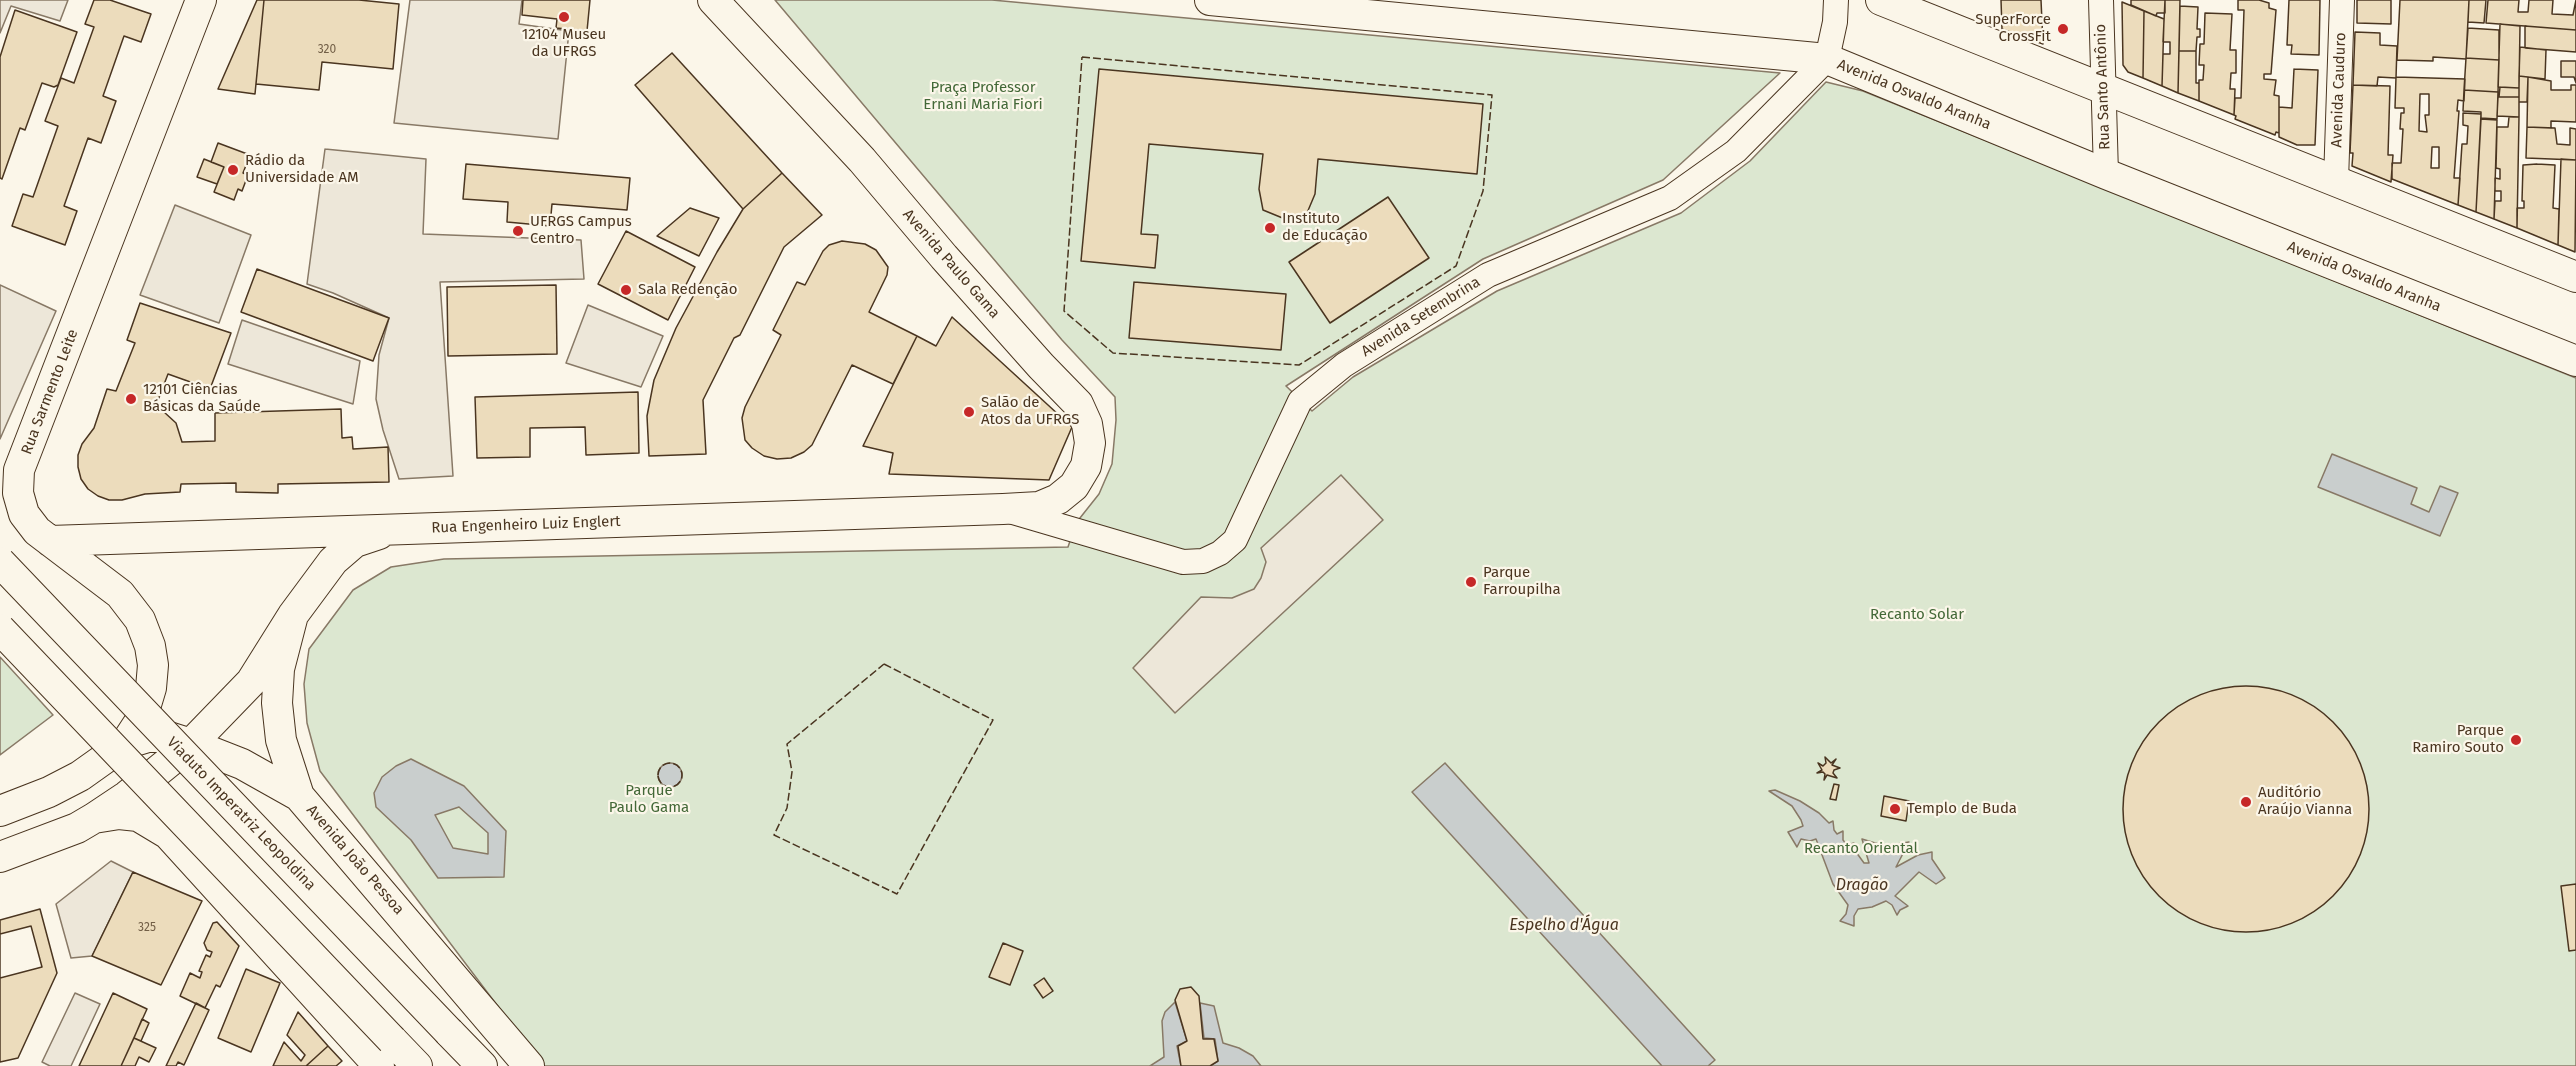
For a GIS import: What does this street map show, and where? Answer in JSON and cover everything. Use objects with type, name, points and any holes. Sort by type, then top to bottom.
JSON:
[{"type":"main road","name":"Rua Sarmento Leite","points":[[126,744],[142,718],[152,688],[153,665],[150,646],[140,620],[120,594],[36,531],[24,514],[18,493],[19,470],[201,0]]},
{"type":"main road","name":"Avenida Paulo Gama","points":[[713,0],[729,11],[944,257],[1078,404],[1087,424],[1090,443],[1086,466],[1074,486],[1058,499],[1039,507],[1003,509]]},
{"type":"main road","name":"Avenida Osvaldo Aranha","points":[[1210,0],[1827,59],[2106,174],[2576,361]]},
{"type":"main road","points":[[1881,0],[2576,277]]},
{"type":"main road","name":"Rua Engenheiro Luiz Englert","points":[[50,541],[1003,509]]},
{"type":"main road","points":[[0,856],[77,828],[127,796],[191,744],[251,682],[293,615],[333,561],[355,542],[390,531]]},
{"type":"main road","name":"Viaduto Imperatriz Leopoldina","points":[[0,562],[482,1066]]},
{"type":"main road","name":"Avenida João Pessoa","points":[[293,615],[279,669],[277,703],[281,740],[299,796],[529,1066]]},
{"type":"main road","points":[[0,629],[417,1066]]},
{"type":"main road","points":[[0,811],[49,792],[80,776],[126,744],[148,737],[169,736],[191,744],[242,764],[299,796]]},
{"type":"main road","points":[[94,818],[119,814],[138,816],[168,834],[379,1066]]},
{"type":"street","points":[[1827,59],[1835,22],[1836,0]]},
{"type":"street","name":"Rua Santo Antônio","points":[[2101,0],[2106,174]]},
{"type":"street","name":"Avenida Cauduro","points":[[2336,181],[2342,0]]},
{"type":"street","name":"Avenida Setembrina","points":[[1003,509],[1183,562],[1203,561],[1220,553],[1235,540],[1300,401],[1335,372],[1488,275],[1670,198],[1736,151],[1827,59]]},
{"type":"green space","name":"Parque Farroupilha","points":[[775,0],[992,0],[1780,73],[1663,180],[1483,259],[1286,386],[1312,411],[1353,377],[1497,291],[1681,213],[1750,161],[1826,82],[1863,91],[2576,378],[2576,1066],[543,1066],[320,771],[307,723],[304,684],[309,649],[353,590],[391,567],[444,559],[1068,547],[1076,523],[1099,494],[1112,464],[1116,420],[1115,397],[1062,340]]},
{"type":"green space","points":[[0,657],[53,715],[0,755]]},
{"type":"shaded area","points":[[0,0],[68,0],[60,21],[11,6],[0,33]]},
{"type":"shaded area","points":[[410,0],[522,0],[519,24],[569,31],[558,139],[394,123]]},
{"type":"shaded area","points":[[325,149],[426,159],[423,234],[581,240],[584,279],[440,282],[453,476],[399,479],[383,430],[376,399],[379,355],[389,318],[307,284]]},
{"type":"shaded area","points":[[175,205],[251,235],[219,323],[140,295]]},
{"type":"shaded area","points":[[0,285],[56,311],[0,439]]},
{"type":"shaded area","points":[[588,305],[663,336],[641,387],[566,363]]},
{"type":"shaded area","points":[[242,320],[360,361],[353,404],[228,364]]},
{"type":"shaded area","points":[[1341,475],[1383,520],[1175,713],[1133,668],[1201,597],[1232,598],[1254,589],[1261,578],[1266,562],[1261,548]]},
{"type":"shaded area","points":[[111,861],[133,872],[92,956],[71,958],[56,904]]},
{"type":"shaded area","points":[[75,993],[100,1004],[71,1066],[50,1066],[42,1062]]},
{"type":"water","points":[[2332,454],[2417,488],[2411,504],[2429,512],[2440,486],[2458,493],[2440,536],[2318,487]]},
{"type":"water","points":[[411,759],[464,786],[506,831],[504,877],[438,878],[411,840],[376,807],[374,793],[382,777],[396,766]],"holes":[[[459,807],[488,833],[488,854],[453,848],[435,815]]]},
{"type":"water","points":[[670,763],[675,764],[681,770],[681,780],[675,786],[670,787],[665,786],[659,780],[658,775],[659,770],[665,764]]},
{"type":"water","name":"Espelho d'Água","points":[[1445,763],[1715,1060],[1708,1066],[1662,1066],[1412,792]]},
{"type":"water","name":"Dragão","points":[[1775,790],[1800,801],[1819,813],[1829,823],[1833,821],[1834,830],[1837,834],[1843,831],[1843,840],[1847,845],[1854,843],[1856,852],[1864,863],[1869,863],[1862,839],[1885,846],[1909,842],[1896,867],[1918,855],[1932,852],[1932,859],[1945,878],[1936,884],[1919,872],[1895,896],[1908,906],[1900,910],[1897,915],[1892,905],[1886,901],[1872,907],[1858,909],[1854,916],[1854,926],[1840,921],[1846,914],[1848,905],[1833,884],[1816,839],[1810,841],[1801,839],[1797,847],[1788,832],[1803,826],[1801,820],[1792,806],[1769,791]]},
{"type":"water","points":[[1175,1002],[1187,1041],[1177,1046],[1181,1066],[1150,1066],[1164,1057],[1162,1021],[1165,1012]]},
{"type":"water","points":[[1200,1003],[1214,1006],[1223,1043],[1253,1056],[1261,1066],[1210,1066],[1218,1061],[1215,1039],[1204,1038]]},
{"type":"building","points":[[94,0],[110,0],[151,14],[141,42],[124,36],[103,96],[116,101],[101,143],[88,138],[64,206],[77,211],[65,245],[12,226],[23,194],[33,197],[58,126],[45,121],[61,78],[74,83],[94,27],[85,24]]},
{"type":"building","points":[[257,0],[264,0],[255,94],[218,89]]},
{"type":"building","points":[[264,0],[359,0],[399,4],[393,69],[322,62],[319,90],[256,84]]},
{"type":"building","name":"12104 Museu da UFRGS","points":[[523,0],[590,0],[587,31],[556,28],[557,19],[522,15]]},
{"type":"building","points":[[2001,0],[2041,0],[2043,44],[2002,29]]},
{"type":"building","points":[[2131,0],[2165,0],[2165,13],[2157,13],[2156,16],[2131,5]]},
{"type":"building","points":[[2165,0],[2180,0],[2178,93],[2162,86],[2163,54],[2170,54],[2170,42],[2163,42]]},
{"type":"building","points":[[2238,0],[2259,0],[2269,3],[2269,8],[2276,10],[2271,74],[2264,74],[2264,79],[2276,80],[2274,95],[2279,96],[2279,133],[2276,132],[2275,135],[2235,119],[2235,98],[2241,98],[2244,10],[2238,10]]},
{"type":"building","points":[[2289,0],[2320,0],[2319,55],[2291,54],[2292,45],[2287,45]]},
{"type":"building","points":[[2357,0],[2391,0],[2391,24],[2357,23]]},
{"type":"building","points":[[2400,0],[2469,0],[2466,59],[2433,57],[2433,61],[2397,60]]},
{"type":"building","points":[[2469,0],[2486,0],[2484,23],[2468,22]]},
{"type":"building","points":[[2488,0],[2519,0],[2518,12],[2528,12],[2529,0],[2553,0],[2552,14],[2573,15],[2576,0],[2576,30],[2486,23]]},
{"type":"building","points":[[2122,2],[2144,11],[2143,78],[2128,72],[2123,65]]},
{"type":"building","points":[[2180,6],[2198,7],[2197,29],[2200,29],[2200,37],[2197,37],[2196,51],[2179,51]]},
{"type":"building","points":[[15,10],[77,32],[58,85],[54,87],[42,83],[25,130],[20,128],[2,179],[0,178],[0,57]]},
{"type":"building","points":[[2144,11],[2164,19],[2162,86],[2143,78]]},
{"type":"building","points":[[2205,13],[2232,14],[2230,50],[2236,50],[2236,73],[2231,73],[2230,89],[2235,89],[2234,115],[2199,101],[2199,80],[2203,80],[2204,65],[2199,65],[2200,44],[2204,44]]},
{"type":"building","points":[[2500,24],[2520,26],[2519,88],[2498,87]]},
{"type":"building","points":[[2525,26],[2576,30],[2576,52],[2525,48]]},
{"type":"building","points":[[2468,28],[2499,30],[2499,60],[2466,58]]},
{"type":"building","points":[[2355,32],[2380,33],[2380,45],[2397,46],[2396,78],[2378,77],[2377,86],[2353,85]]},
{"type":"building","points":[[2520,47],[2546,50],[2545,79],[2519,76]]},
{"type":"building","points":[[2179,51],[2196,51],[2196,83],[2199,83],[2199,101],[2178,93]]},
{"type":"building","points":[[672,53],[782,173],[743,209],[635,85]]},
{"type":"building","points":[[2466,58],[2499,60],[2498,92],[2464,90]]},
{"type":"building","points":[[2561,61],[2576,61],[2576,83],[2574,77],[2561,77]]},
{"type":"building","points":[[1099,69],[1483,104],[1477,174],[1318,159],[1315,194],[1307,213],[1285,219],[1263,210],[1259,189],[1263,154],[1149,144],[1141,234],[1158,235],[1155,268],[1081,261]]},
{"type":"building","points":[[2294,69],[2318,70],[2315,145],[2297,145],[2279,137],[2279,107],[2292,108]]},
{"type":"building","points":[[2519,76],[2528,77],[2527,102],[2519,102]]},
{"type":"building","points":[[2396,77],[2465,79],[2464,101],[2458,100],[2457,111],[2459,111],[2454,178],[2460,178],[2458,205],[2392,179],[2392,163],[2401,163],[2403,129],[2400,129],[2401,113],[2404,113],[2404,108],[2395,108]],"holes":[[[2420,94],[2429,94],[2429,115],[2425,115],[2427,132],[2419,131]],[[2432,147],[2439,147],[2439,168],[2431,168]]]},
{"type":"building","points":[[2528,77],[2551,81],[2551,90],[2571,90],[2571,85],[2576,85],[2576,122],[2551,121],[2551,128],[2527,127]]},
{"type":"building","points":[[2353,85],[2390,86],[2388,155],[2393,155],[2391,182],[2352,166],[2353,153],[2350,153]]},
{"type":"building","points":[[2500,87],[2519,88],[2519,97],[2499,97]]},
{"type":"building","points":[[2464,90],[2498,92],[2497,119],[2481,118],[2481,112],[2463,111]]},
{"type":"building","points":[[2498,97],[2519,97],[2519,117],[2497,116]]},
{"type":"building","points":[[2463,113],[2481,114],[2476,212],[2458,205],[2462,144],[2467,144],[2468,126],[2463,125]]},
{"type":"building","points":[[2509,117],[2519,117],[2517,228],[2494,219],[2495,201],[2501,201],[2501,191],[2495,191],[2495,178],[2500,179],[2500,169],[2496,168],[2497,127],[2508,127]]},
{"type":"building","points":[[2481,119],[2497,120],[2494,219],[2476,212]]},
{"type":"building","points":[[2527,127],[2555,128],[2557,144],[2570,145],[2570,128],[2576,129],[2576,160],[2526,158]]},
{"type":"building","name":"Rádio da Universidade AM","points":[[218,143],[250,155],[243,173],[248,175],[242,191],[238,189],[234,200],[214,192],[224,167],[211,162]]},
{"type":"building","points":[[204,159],[224,167],[217,184],[197,177]]},
{"type":"building","points":[[2561,159],[2576,160],[2575,252],[2558,245]]},
{"type":"building","points":[[466,164],[630,178],[627,210],[552,204],[550,226],[507,222],[508,202],[463,199]]},
{"type":"building","points":[[2523,165],[2555,165],[2553,208],[2559,209],[2558,245],[2517,228],[2517,208],[2524,208],[2524,201],[2522,201]]},
{"type":"building","points":[[782,173],[822,215],[784,247],[740,335],[734,338],[703,400],[706,454],[649,456],[647,416],[654,380],[676,328],[743,209]]},
{"type":"building","points":[[1388,197],[1429,258],[1330,323],[1289,262]]},
{"type":"building","points":[[690,208],[719,218],[699,256],[657,236]]},
{"type":"building","points":[[626,231],[695,267],[668,320],[598,284]]},
{"type":"building","points":[[842,241],[865,244],[876,250],[888,267],[887,275],[869,312],[917,336],[893,384],[852,365],[812,445],[791,458],[777,459],[764,456],[745,440],[742,418],[745,407],[781,335],[773,330],[797,282],[805,285],[823,251],[829,245]]},
{"type":"building","points":[[257,269],[389,318],[373,361],[241,312]]},
{"type":"building","points":[[1134,282],[1286,294],[1281,350],[1129,338]]},
{"type":"building","points":[[556,285],[557,354],[448,356],[447,287]]},
{"type":"building","name":"12101 Ciências Básicas da Saúde","points":[[140,303],[231,333],[210,389],[168,374],[155,408],[164,412],[176,423],[182,442],[215,441],[215,413],[341,409],[342,438],[352,437],[353,449],[388,447],[389,482],[278,484],[278,493],[236,492],[236,483],[181,484],[180,492],[145,494],[122,500],[109,500],[88,489],[81,479],[78,455],[82,444],[94,428],[107,389],[116,391],[135,343],[127,340]]},
{"type":"building","points":[[952,317],[1072,427],[1049,480],[889,474],[893,453],[863,446],[917,336],[936,346]]},
{"type":"building","points":[[638,392],[639,453],[586,455],[585,427],[530,428],[530,457],[477,458],[475,397]]},
{"type":"building","name":"Auditório Araújo Vianna","points":[[2234,686],[2258,686],[2282,691],[2304,700],[2333,722],[2355,751],[2360,762],[2367,785],[2369,809],[2367,833],[2360,856],[2355,867],[2333,896],[2304,918],[2282,927],[2258,932],[2234,932],[2210,927],[2188,918],[2168,904],[2151,887],[2137,867],[2128,845],[2123,821],[2123,797],[2128,773],[2137,751],[2151,731],[2168,714],[2188,700],[2210,691]]},
{"type":"building","points":[[1825,757],[1831,763],[1836,759],[1832,765],[1840,768],[1834,770],[1833,773],[1837,778],[1827,775],[1824,780],[1823,772],[1817,773],[1822,770],[1818,763],[1823,766],[1826,763]]},
{"type":"building","points":[[1834,784],[1839,785],[1836,800],[1830,799]]},
{"type":"building","name":"Templo de Buda","points":[[1884,796],[1909,801],[1906,821],[1881,816]]},
{"type":"building","points":[[133,872],[202,901],[161,985],[92,956]]},
{"type":"building","points":[[2576,884],[2576,950],[2569,951],[2561,886]]},
{"type":"building","points":[[40,909],[57,973],[18,1058],[0,1062],[0,920]]},
{"type":"building","points":[[217,922],[239,946],[220,987],[216,985],[205,1008],[180,996],[190,973],[200,978],[202,972],[199,971],[206,955],[210,957],[212,952],[207,950],[204,943],[213,923]]},
{"type":"building","points":[[31,926],[42,967],[0,978],[0,934]]},
{"type":"building","points":[[1003,943],[1023,951],[1010,985],[989,977]]},
{"type":"building","points":[[246,969],[280,983],[251,1052],[218,1038]]},
{"type":"building","points":[[1044,978],[1053,991],[1043,998],[1034,985]]},
{"type":"building","points":[[1191,987],[1199,996],[1203,1039],[1214,1039],[1218,1061],[1210,1066],[1181,1066],[1178,1046],[1187,1041],[1175,1000],[1180,989]]},
{"type":"building","points":[[113,993],[147,1009],[121,1066],[79,1066]]},
{"type":"building","points":[[196,1003],[209,1010],[184,1065],[178,1062],[176,1066],[166,1066]]},
{"type":"building","points":[[298,1012],[328,1046],[306,1066],[273,1066],[284,1042],[301,1061],[305,1055],[287,1035]]},
{"type":"building","points":[[142,1019],[149,1023],[141,1041],[134,1038]]},
{"type":"building","points":[[134,1038],[156,1048],[149,1062],[139,1057],[135,1066],[121,1066]]},
{"type":"building","points":[[328,1046],[342,1061],[336,1066],[306,1066]]},
{"type":"fence","points":[[1082,57],[1492,95],[1483,191],[1456,266],[1299,365],[1113,353],[1064,311],[1082,57]]},
{"type":"fence","points":[[884,664],[993,720],[897,894],[774,835],[787,808],[792,772],[787,744],[884,664]]},
{"type":"fence","points":[[670,763],[675,764],[681,770],[682,775],[681,780],[675,786],[670,787],[665,786],[659,780],[658,775],[659,770],[665,764],[670,763]]},
{"type":"place","name":"12104 Museu da UFRGS","points":[[564,17]]},
{"type":"place","name":"SuperForce CrossFit","points":[[2063,29]]},
{"type":"place","name":"Rádio da Universidade AM","points":[[233,170]]},
{"type":"place","name":"Instituto de Educação","points":[[1270,228]]},
{"type":"place","name":"UFRGS Campus Centro","points":[[518,231]]},
{"type":"place","name":"Sala Redenção","points":[[626,290]]},
{"type":"place","name":"12101 Ciências Básicas da Saúde","points":[[131,399]]},
{"type":"place","name":"Salão de Atos da UFRGS","points":[[969,412]]},
{"type":"place","name":"Parque Farroupilha","points":[[1471,582]]},
{"type":"place","name":"Parque Ramiro Souto","points":[[2516,740]]},
{"type":"place","name":"Auditório Araújo Vianna","points":[[2246,802]]},
{"type":"place","name":"Templo de Buda","points":[[1895,809]]},
{"type":"park label","name":"Praça Professor Ernani Maria Fiori","points":[[983,96]]},
{"type":"park label","name":"Recanto Solar","points":[[1917,615]]},
{"type":"park label","name":"Parque Paulo Gama","points":[[649,800]]},
{"type":"park label","name":"Recanto Oriental","points":[[1861,849]]}]
